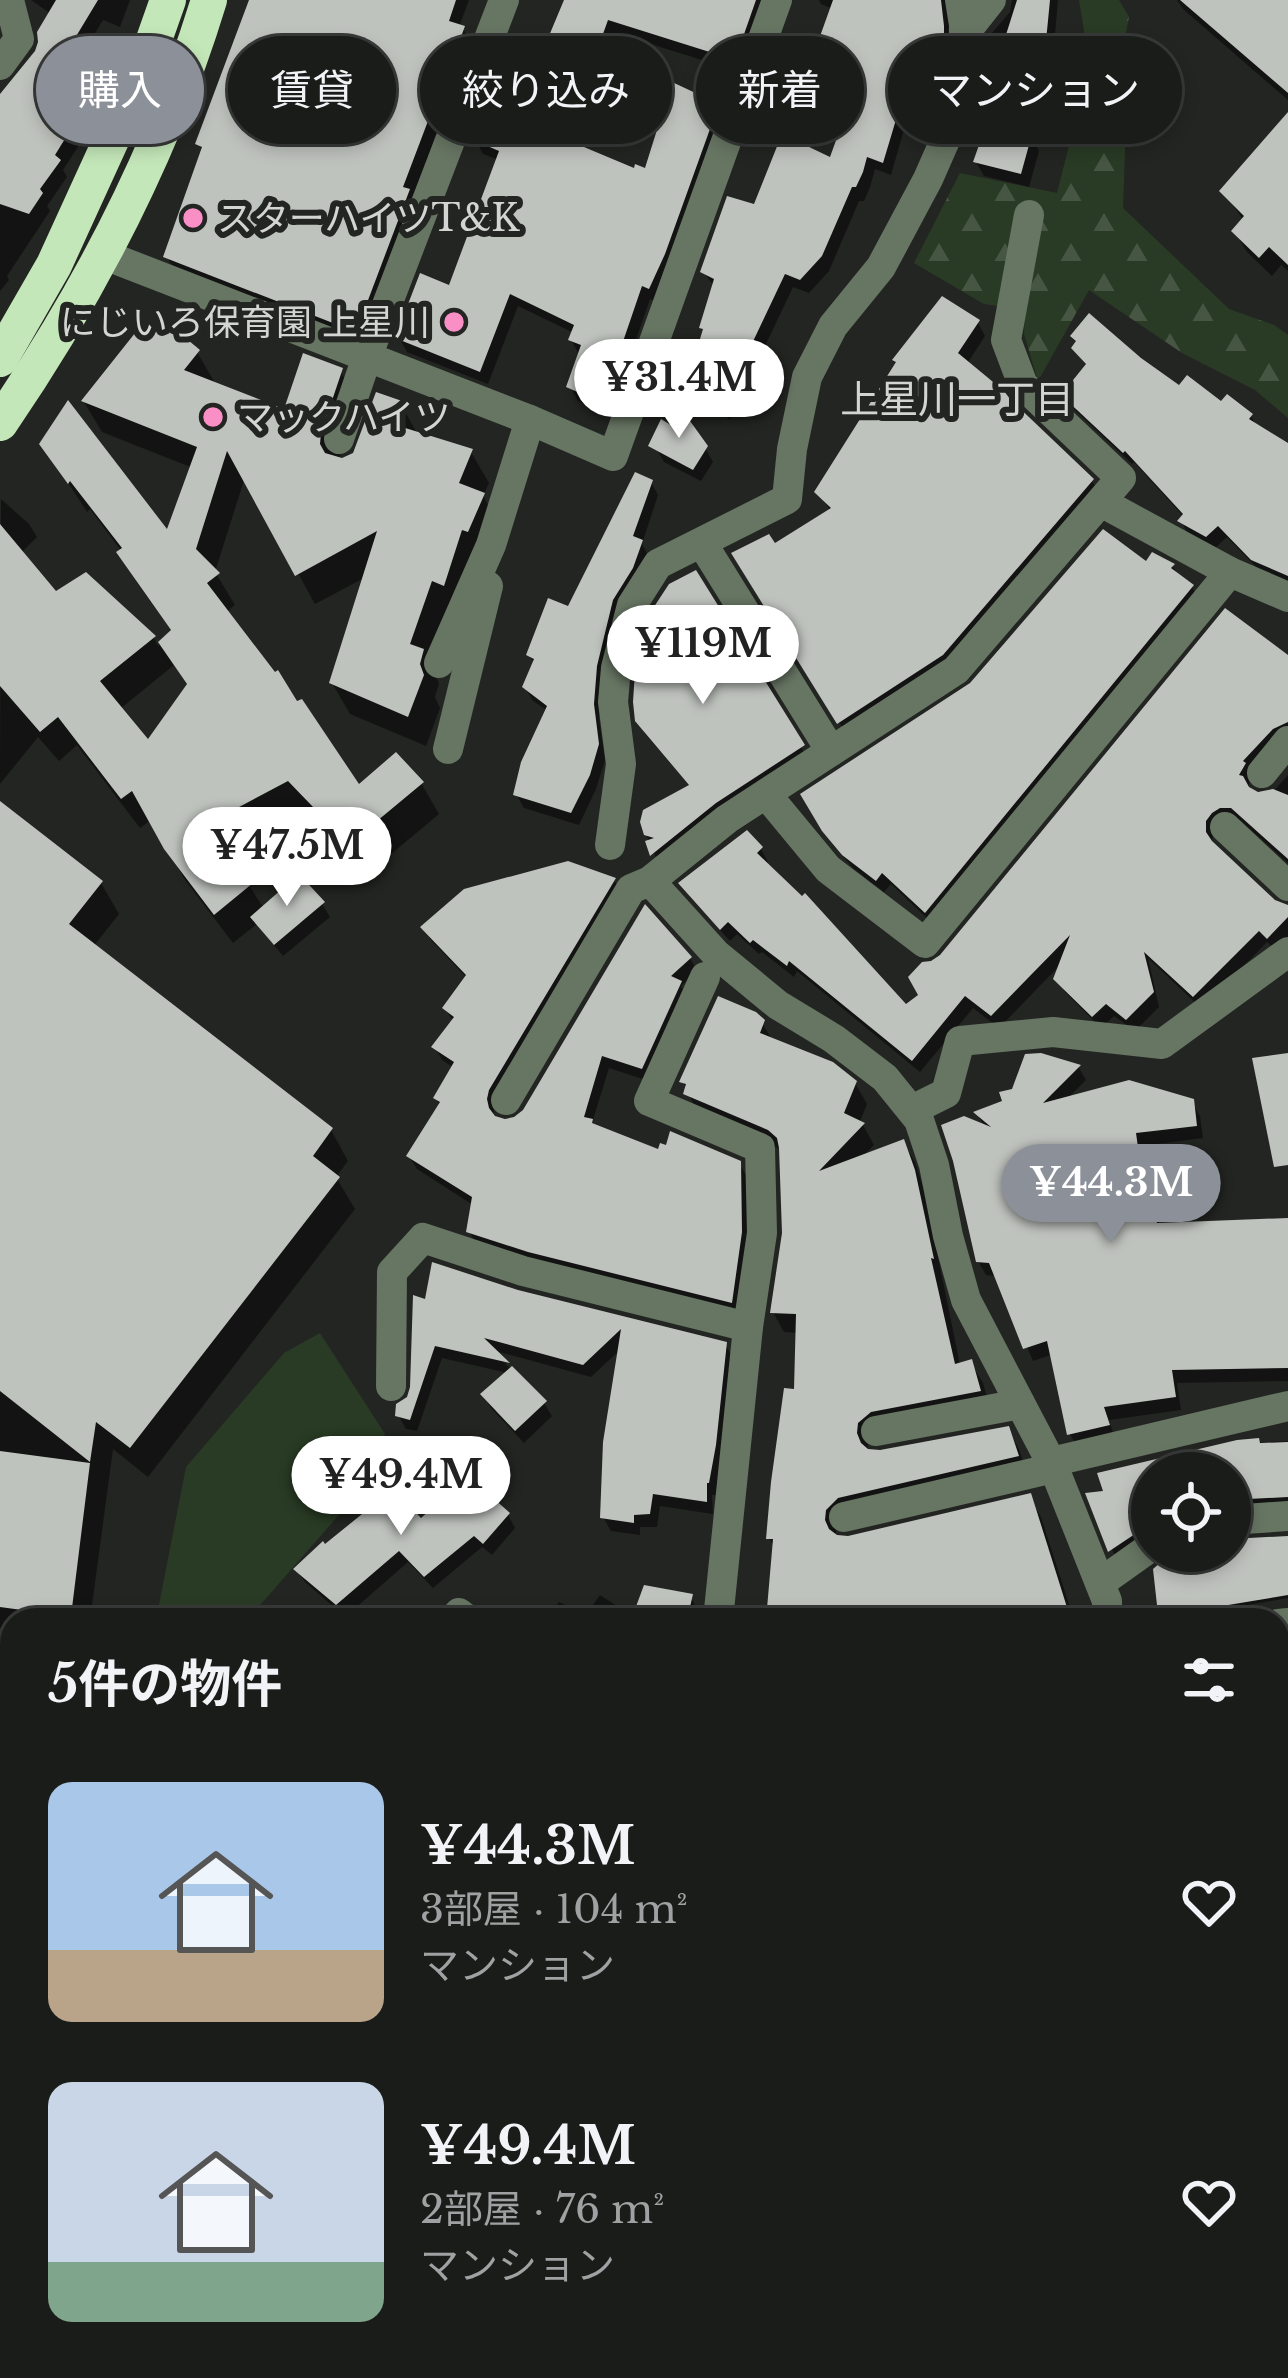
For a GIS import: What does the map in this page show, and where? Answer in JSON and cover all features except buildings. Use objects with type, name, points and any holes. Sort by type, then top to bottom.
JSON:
[{"type":"highway","points":[[0,423],[8,363],[144,68],[168,0]]},
{"type":"highway","points":[[8,363],[47,353],[102,254],[145,170],[209,0]]},
{"type":"street","points":[[0,65],[19,39],[9,0]]},
{"type":"street","points":[[339,439],[504,0]]},
{"type":"street","points":[[102,254],[613,455],[777,0]]},
{"type":"street","points":[[962,13],[972,24],[991,0]]},
{"type":"street","points":[[610,845],[621,764],[613,702],[616,668],[632,604],[658,564],[787,499],[807,377],[833,326],[881,267],[950,129],[963,83],[962,13]]},
{"type":"street","points":[[506,1100],[631,889],[650,881],[727,820],[956,670],[1121,478],[1023,385],[1006,340],[1029,215]]},
{"type":"street","points":[[439,663],[491,544],[530,420]]},
{"type":"street","points":[[1101,502],[1230,572],[1288,597]]},
{"type":"street","points":[[702,543],[832,751]]},
{"type":"street","points":[[448,749],[491,574],[491,544]]},
{"type":"street","points":[[766,794],[828,869],[926,943],[1230,572]]},
{"type":"street","points":[[1262,773],[1288,741]]},
{"type":"street","points":[[1225,827],[1288,886]]},
{"type":"street","points":[[650,881],[716,954],[778,1005],[885,1078],[919,1120],[966,1300],[1052,1465],[1107,1608]]},
{"type":"street","points":[[912,1110],[946,1093],[960,1041],[1053,1032],[1162,1044],[1288,952]]},
{"type":"street","points":[[706,977],[649,1101],[760,1148],[762,1233],[719,1608]]},
{"type":"street","points":[[392,1386],[392,1272],[423,1238],[523,1271],[748,1327]]},
{"type":"street","points":[[876,1431],[1020,1404]]},
{"type":"street","points":[[844,1517],[1288,1406]]},
{"type":"street","points":[[1251,1519],[1288,1516]]},
{"type":"street","points":[[1100,1582],[1131,1561]]},
{"type":"green space","points":[[1079,0],[1119,0],[1129,17],[1125,36],[1084,36]]},
{"type":"green space","points":[[1069,144],[1125,144],[1123,208],[1229,309],[1288,335],[1288,418],[1255,390],[1182,353],[1089,290],[1038,381],[1024,334],[1025,310],[984,304],[914,263],[960,173],[1057,193]]},
{"type":"green space","points":[[320,1333],[385,1434],[359,1492],[258,1608],[158,1608],[186,1467],[284,1353]]},
{"type":"place","name":"スターハイツT&K","points":[[193,218]]},
{"type":"place","name":"にじいろ保育園 上星川","points":[[454,322]]},
{"type":"place","name":"マックハイツ","points":[[213,417]]},
{"type":"district","name":"上星川一丁目","points":[[957,399]]}]
